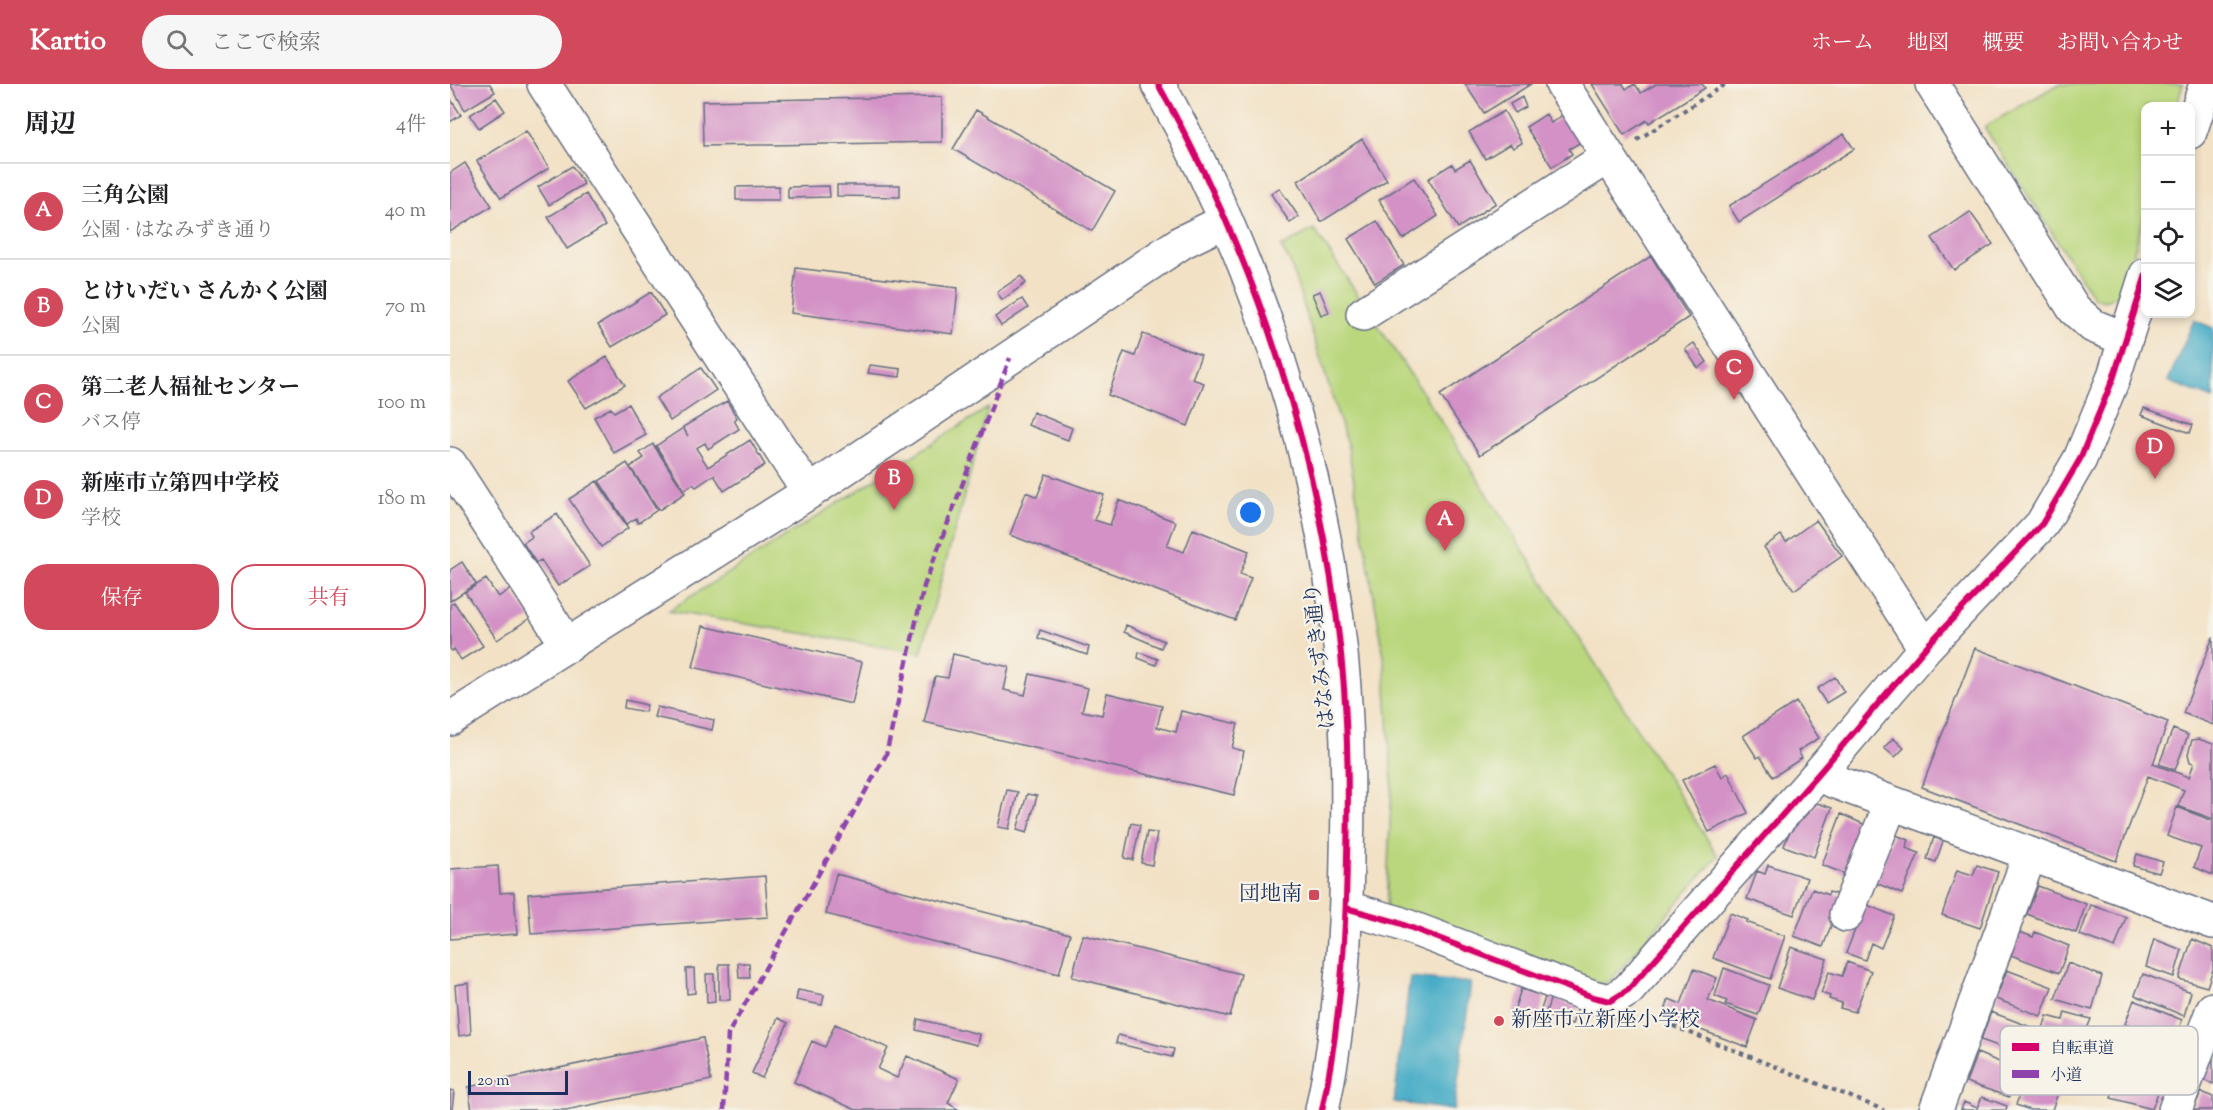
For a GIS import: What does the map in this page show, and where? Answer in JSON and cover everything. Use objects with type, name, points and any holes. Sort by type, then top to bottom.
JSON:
[{"type":"street","points":[[544,84],[796,473],[811,491]]},
{"type":"street","name":"はなみずき通り","points":[[1158,84],[1225,221],[1274,344],[1298,426],[1320,524],[1341,653],[1349,769],[1346,908],[1338,1010],[1322,1110]]},
{"type":"street","points":[[1562,84],[1925,648]]},
{"type":"street","points":[[1932,84],[2074,309],[2093,326],[2125,339]]},
{"type":"street","points":[[2195,117],[2206,84]]},
{"type":"street","points":[[1362,314],[1608,158]]},
{"type":"street","points":[[450,719],[811,491],[1182,242],[1225,221]]},
{"type":"street","points":[[1346,908],[1396,921],[1593,997],[1610,1000],[1628,990],[1821,771],[1925,648],[2042,524],[2080,459],[2113,379],[2141,288]]},
{"type":"street","points":[[450,464],[568,646]]},
{"type":"street","points":[[1821,771],[1833,781],[2213,922]]},
{"type":"street","points":[[1846,915],[1891,803]]},
{"type":"street","points":[[1936,1110],[2030,854]]},
{"type":"street","points":[[2198,1049],[2213,1009]]},
{"type":"street","points":[[2175,1110],[2181,1095]]},
{"type":"path","points":[[1608,158],[1726,84]]},
{"type":"path","points":[[1610,1000],[1884,1110]]},
{"type":"green space","points":[[2059,84],[2183,84],[2178,102],[2141,102],[2141,227],[2122,294],[2105,301],[2094,298],[1984,127]]},
{"type":"green space","points":[[1314,229],[1428,401],[1718,856],[1611,980],[1596,986],[1386,909],[1392,782],[1384,656],[1348,447],[1290,262],[1281,247]]},
{"type":"green space","points":[[988,408],[921,653],[668,611]]},
{"type":"water","points":[[2194,320],[2213,328],[2213,399],[2168,381]]},
{"type":"water","points":[[1410,977],[1471,983],[1454,1110],[1394,1102]]},
{"type":"building","points":[[450,84],[490,84],[495,92],[465,110]]},
{"type":"building","points":[[1465,84],[1531,84],[1484,113]]},
{"type":"building","points":[[1592,84],[1623,84],[1626,89],[1635,84],[1641,93],[1656,84],[1702,84],[1705,88],[1649,123],[1647,120],[1624,135]]},
{"type":"building","points":[[942,97],[942,142],[703,146],[702,101]]},
{"type":"building","points":[[1522,97],[1526,107],[1515,113],[1510,104]]},
{"type":"building","points":[[450,98],[461,115],[450,122]]},
{"type":"building","points":[[496,98],[505,111],[479,128],[470,115]]},
{"type":"building","points":[[976,110],[1115,191],[1092,231],[953,149]]},
{"type":"building","points":[[1504,111],[1522,143],[1513,148],[1510,144],[1485,159],[1469,132]]},
{"type":"building","points":[[1546,114],[1551,123],[1564,114],[1581,142],[1569,149],[1572,154],[1552,167],[1526,127]]},
{"type":"building","points":[[526,131],[549,168],[501,198],[477,161]]},
{"type":"building","points":[[1844,134],[1854,149],[1739,222],[1729,206]]},
{"type":"building","points":[[1362,139],[1387,180],[1321,222],[1298,181]]},
{"type":"building","points":[[1470,160],[1496,203],[1458,228],[1428,179],[1452,164],[1455,169]]},
{"type":"building","points":[[465,163],[492,206],[450,232],[450,173]]},
{"type":"building","points":[[572,166],[584,184],[549,205],[538,187]]},
{"type":"building","points":[[1414,178],[1438,216],[1403,239],[1379,200]]},
{"type":"building","points":[[837,185],[900,185],[900,197],[837,196]]},
{"type":"building","points":[[779,186],[779,200],[736,200],[736,187]]},
{"type":"building","points":[[829,186],[830,197],[788,198],[788,187]]},
{"type":"building","points":[[1279,188],[1299,217],[1290,223],[1271,194]]},
{"type":"building","points":[[586,194],[605,226],[567,249],[548,217]]},
{"type":"building","points":[[1970,212],[1993,244],[1954,270],[1932,238]]},
{"type":"building","points":[[1377,221],[1404,265],[1375,283],[1348,239]]},
{"type":"building","points":[[1651,256],[1689,317],[1480,455],[1440,395]]},
{"type":"building","points":[[796,268],[958,288],[953,334],[791,313]]},
{"type":"building","points":[[1021,276],[1026,283],[1002,300],[997,292]]},
{"type":"building","points":[[1320,291],[1329,312],[1321,315],[1312,294]]},
{"type":"building","points":[[651,292],[665,315],[612,347],[598,325]]},
{"type":"building","points":[[1022,299],[1028,308],[1001,326],[995,317]]},
{"type":"building","points":[[1143,334],[1201,355],[1192,379],[1204,383],[1188,426],[1108,395],[1124,352],[1135,356]]},
{"type":"building","points":[[1694,343],[1707,362],[1698,368],[1685,349]]},
{"type":"building","points":[[607,357],[625,385],[586,408],[568,381]]},
{"type":"building","points":[[870,365],[901,369],[900,377],[868,373]]},
{"type":"building","points":[[701,368],[716,390],[670,421],[656,398]]},
{"type":"building","points":[[727,401],[737,418],[734,420],[739,429],[708,449],[705,443],[696,448],[708,467],[750,440],[765,465],[724,491],[714,475],[696,487],[693,484],[684,490],[656,446],[683,428],[688,436],[683,427]]},
{"type":"building","points":[[628,404],[646,435],[614,453],[594,417],[611,408],[614,412]]},
{"type":"building","points":[[2144,408],[2193,425],[2190,433],[2141,415]]},
{"type":"building","points":[[1033,412],[1072,428],[1068,440],[1028,425]]},
{"type":"building","points":[[653,444],[685,493],[659,510],[630,467],[644,458],[640,453]]},
{"type":"building","points":[[627,463],[657,510],[638,523],[636,518],[627,524],[599,481]]},
{"type":"building","points":[[1046,474],[1104,495],[1094,520],[1110,525],[1119,500],[1176,522],[1167,546],[1184,552],[1193,529],[1249,551],[1240,574],[1251,578],[1235,620],[1010,535],[1026,492],[1037,497]]},
{"type":"building","points":[[597,481],[628,528],[601,547],[569,499]]},
{"type":"building","points":[[557,514],[590,566],[558,586],[541,560],[536,563],[523,543],[532,537],[529,531]]},
{"type":"building","points":[[1816,520],[1842,556],[1794,590],[1764,547],[1781,535],[1786,542]]},
{"type":"building","points":[[462,562],[476,584],[450,601],[450,570]]},
{"type":"building","points":[[486,579],[498,597],[511,589],[530,618],[497,640],[465,592]]},
{"type":"building","points":[[454,602],[483,646],[461,660],[454,649],[452,651],[450,649],[450,605]]},
{"type":"building","points":[[1126,625],[1164,641],[1161,648],[1124,632]]},
{"type":"building","points":[[703,626],[862,662],[852,704],[693,667]]},
{"type":"building","points":[[1040,630],[1089,647],[1087,655],[1038,638]]},
{"type":"building","points":[[2213,637],[2213,725],[2183,713]]},
{"type":"building","points":[[1975,648],[2168,722],[2153,764],[2189,777],[2194,763],[2190,762],[2188,754],[2192,740],[2199,739],[2213,744],[2213,819],[2178,806],[2184,790],[2148,776],[2116,861],[1922,787]]},
{"type":"building","points":[[1139,652],[1158,659],[1156,665],[1138,658]]},
{"type":"building","points":[[953,654],[1009,667],[1004,690],[1025,695],[1030,674],[1088,688],[1082,711],[1102,715],[1107,693],[1162,706],[1157,727],[1176,732],[1181,711],[1238,724],[1232,748],[1244,751],[1234,795],[924,722],[935,676],[948,678]]},
{"type":"building","points":[[1835,677],[1844,692],[1826,703],[1817,689]]},
{"type":"building","points":[[625,700],[647,705],[645,712],[624,708]]},
{"type":"building","points":[[1796,702],[1819,738],[1798,751],[1802,758],[1773,777],[1760,756],[1757,758],[1743,736]]},
{"type":"building","points":[[657,707],[714,720],[712,730],[654,717]]},
{"type":"building","points":[[2173,729],[2188,735],[2175,770],[2159,764]]},
{"type":"building","points":[[1893,738],[1904,748],[1895,757],[1884,748]]},
{"type":"building","points":[[1715,764],[1722,777],[1728,773],[1748,813],[1709,832],[1682,780]]},
{"type":"building","points":[[1007,790],[1018,792],[1009,829],[998,827]]},
{"type":"building","points":[[1027,794],[1037,796],[1027,833],[1017,830]]},
{"type":"building","points":[[1817,803],[1832,808],[1814,857],[1784,846],[1789,833]]},
{"type":"building","points":[[2177,807],[2213,821],[2213,875],[2194,867],[2201,848],[2167,836]]},
{"type":"building","points":[[1841,814],[1870,827],[1857,860],[1851,857],[1845,874],[1822,865]]},
{"type":"building","points":[[1131,823],[1140,825],[1133,860],[1124,858]]},
{"type":"building","points":[[1147,832],[1157,833],[1152,865],[1141,863]]},
{"type":"building","points":[[1893,834],[1909,840],[1906,848],[1919,853],[1902,894],[1876,883]]},
{"type":"building","points":[[1934,837],[1943,841],[1936,862],[1927,859]]},
{"type":"building","points":[[2137,854],[2163,862],[2159,873],[2133,866]]},
{"type":"building","points":[[1768,865],[1807,878],[1794,915],[1747,899],[1757,871],[1765,874]]},
{"type":"building","points":[[1977,865],[1998,872],[1980,928],[1942,915],[1957,870],[1973,875]]},
{"type":"building","points":[[498,866],[500,893],[514,892],[517,934],[450,939],[450,869]]},
{"type":"building","points":[[836,874],[1070,934],[1059,974],[826,914]]},
{"type":"building","points":[[765,876],[768,917],[531,934],[528,894]]},
{"type":"building","points":[[2038,886],[2086,904],[2076,933],[2027,914]]},
{"type":"building","points":[[1812,889],[1828,895],[1829,892],[1842,896],[1823,947],[1794,936]]},
{"type":"building","points":[[1865,904],[1894,916],[1881,948],[1871,943],[1865,960],[1846,953]]},
{"type":"building","points":[[2091,905],[2126,917],[2115,948],[2080,935]]},
{"type":"building","points":[[1730,913],[1748,920],[1746,922],[1785,936],[1770,979],[1713,958]]},
{"type":"building","points":[[2020,932],[2033,937],[2035,932],[2069,946],[2059,973],[2011,955]]},
{"type":"building","points":[[1083,935],[1241,974],[1230,1017],[1072,977]]},
{"type":"building","points":[[2154,939],[2182,950],[2174,977],[2146,967]]},
{"type":"building","points":[[2192,939],[2213,948],[2213,969],[2207,987],[2179,979]]},
{"type":"building","points":[[1791,947],[1827,959],[1812,1000],[1777,988]]},
{"type":"building","points":[[1847,962],[1871,971],[1855,1012],[1840,1008],[1842,1003],[1829,999],[1830,996],[1821,993],[1829,972],[1842,976]]},
{"type":"building","points":[[738,963],[749,963],[750,978],[739,978]]},
{"type":"building","points":[[2068,963],[2102,976],[2092,1010],[2055,999]]},
{"type":"building","points":[[719,964],[729,964],[730,1000],[719,1000]]},
{"type":"building","points":[[694,968],[695,993],[687,994],[686,969]]},
{"type":"building","points":[[1724,968],[1769,985],[1758,1015],[1725,1004],[1727,1001],[1715,996]]},
{"type":"building","points":[[1694,969],[1717,978],[1708,1000],[1757,1020],[1747,1047],[1663,1016],[1669,999],[1681,1004]]},
{"type":"building","points":[[2007,970],[2052,987],[2041,1016],[1996,999]]},
{"type":"building","points":[[706,974],[714,974],[715,1002],[707,1003]]},
{"type":"building","points":[[2143,974],[2191,992],[2184,1016],[2135,995]]},
{"type":"building","points":[[468,983],[471,1034],[459,1036],[455,985]]},
{"type":"building","points":[[1521,989],[1545,997],[1537,1022],[1513,1014]]},
{"type":"building","points":[[798,990],[824,995],[822,1005],[796,1000]]},
{"type":"building","points":[[1551,997],[1578,1007],[1572,1024],[1545,1015]]},
{"type":"building","points":[[2134,1000],[2182,1020],[2180,1026],[2130,1026],[2125,1024]]},
{"type":"building","points":[[1991,1012],[2028,1026],[2000,1026],[2000,1047],[1981,1040]]},
{"type":"building","points":[[2065,1012],[2091,1019],[2088,1026],[2044,1026],[2047,1016],[2063,1020]]},
{"type":"building","points":[[778,1018],[788,1023],[762,1078],[752,1073]]},
{"type":"building","points":[[918,1019],[979,1034],[977,1045],[916,1030]]},
{"type":"building","points":[[835,1024],[888,1048],[878,1069],[897,1078],[907,1056],[959,1079],[948,1103],[959,1110],[856,1110],[794,1082],[812,1041],[825,1047]]},
{"type":"building","points":[[1118,1035],[1174,1049],[1172,1057],[1116,1043]]},
{"type":"building","points":[[703,1038],[711,1080],[566,1110],[472,1110],[468,1087]]},
{"type":"building","points":[[1977,1053],[2000,1062],[2000,1094],[1966,1082]]},
{"type":"building","points":[[2213,1053],[2213,1084],[2200,1079]]},
{"type":"building","points":[[450,1090],[454,1091],[452,1110],[450,1110]]},
{"type":"building","points":[[2201,1092],[2213,1097],[2213,1110],[2193,1110]]},
{"type":"building","points":[[2019,1095],[2057,1095],[2052,1110],[2030,1110],[2016,1105]]},
{"type":"building","points":[[2112,1095],[2157,1095],[2152,1109],[2111,1098]]},
{"type":"building","points":[[1982,1097],[2007,1106],[2006,1110],[1961,1110],[1964,1102],[1977,1108]]},
{"type":"marked path","points":[[724,1110],[728,1034],[886,755],[924,586],[1010,358]]},
{"type":"cycle path","points":[[1158,84],[1225,218],[1253,288],[1300,432],[1331,580],[1345,704],[1348,831],[1341,983],[1322,1110]]},
{"type":"cycle path","points":[[1346,908],[1396,922],[1593,997],[1610,1001],[1628,990],[1821,771],[1925,648],[2042,524],[2080,459],[2113,379],[2141,291]]},
{"type":"place","name":"第二老人福祉センター","points":[[1734,400]]},
{"type":"place","name":"新座市立第四中学校","points":[[2155,479]]},
{"type":"place","name":"とけいだい さんかく公園","points":[[894,510]]},
{"type":"place","name":"三角公園","points":[[1445,551]]},
{"type":"place","name":"団地南","points":[[1314,895]]},
{"type":"place","name":"新座市立新座小学校","points":[[1499,1021]]}]
